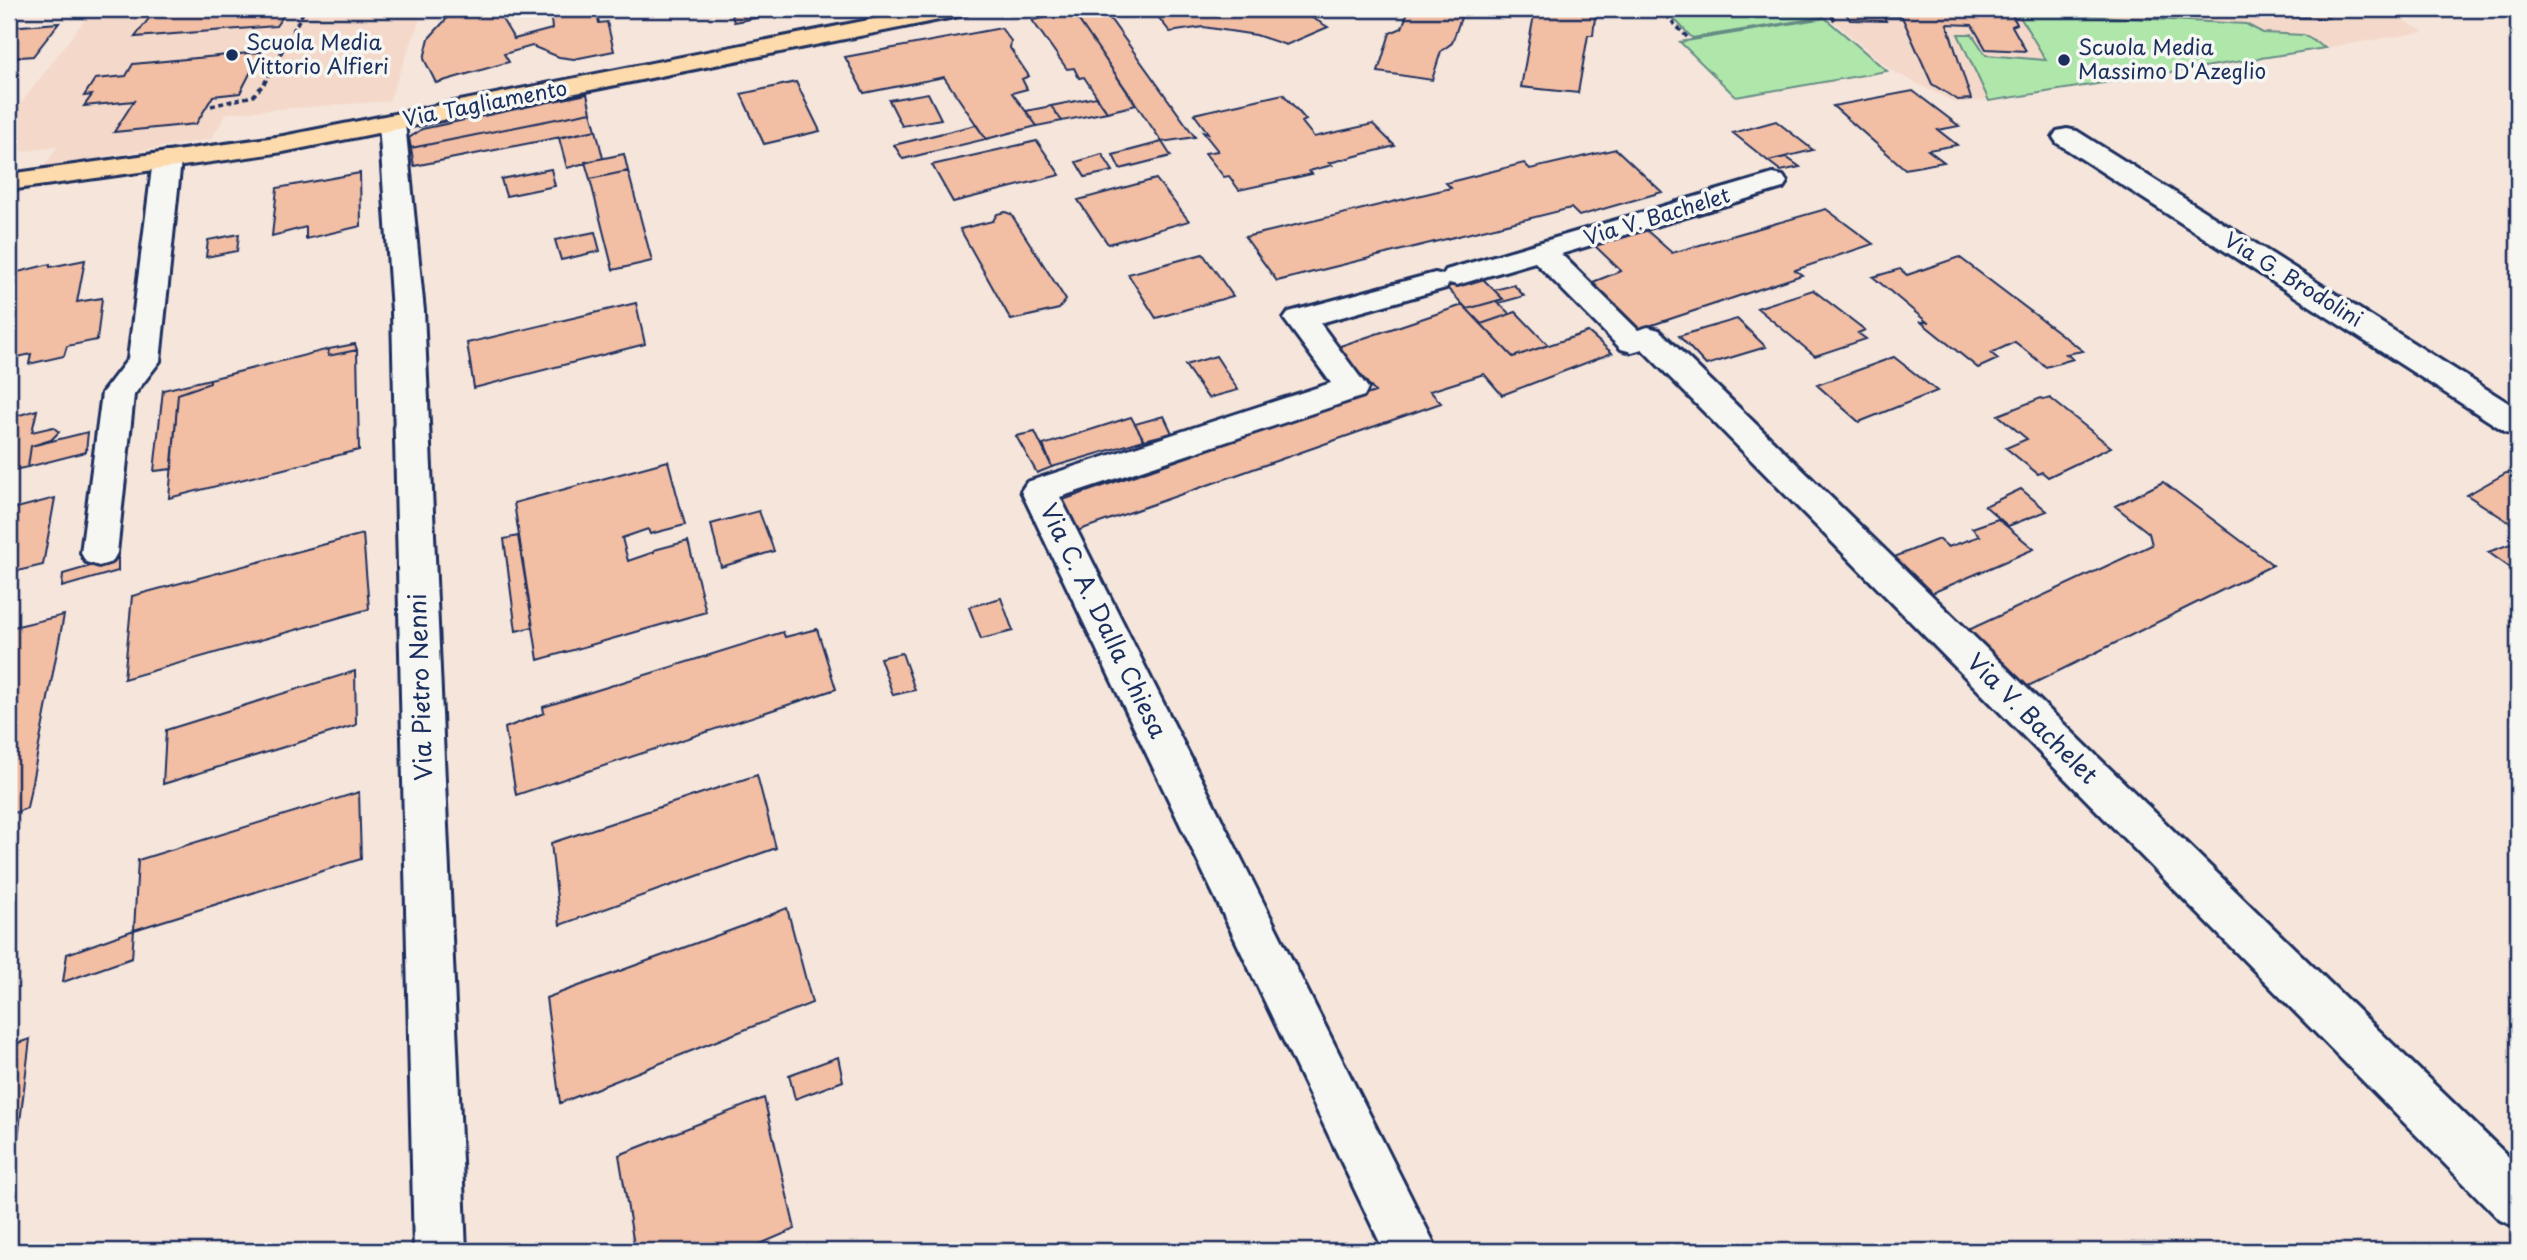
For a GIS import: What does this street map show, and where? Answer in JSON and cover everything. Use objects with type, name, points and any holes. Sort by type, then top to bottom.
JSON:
[{"type":"main road","name":"Via Tagliamento","points":[[9,182],[283,144],[959,9]]},
{"type":"street","name":"Via Pietro Nenni","points":[[392,123],[408,311],[440,1251]]},
{"type":"street","name":"Via G. Brodolini","points":[[2067,137],[2518,424]]},
{"type":"street","points":[[99,554],[118,393],[144,361],[167,160]]},
{"type":"street","name":"Via V. Bachelet","points":[[1446,279],[1773,182]]},
{"type":"street","name":"Via V. Bachelet","points":[[1541,251],[1632,342],[1648,337],[2518,1202]]},
{"type":"street","name":"Via C. A. Dalla Chiesa","points":[[1412,1251],[1039,491],[1352,388],[1300,319],[1446,279]]},
{"type":"path","points":[[211,106],[253,96],[264,84],[305,9]]},
{"type":"path","points":[[1660,9],[1688,38]]},
{"type":"path","points":[[1827,9],[1835,21]]},
{"type":"shaded area","name":"Scuola Media Vittorio Alfieri","points":[[93,9],[424,9],[389,101],[227,113],[211,139],[44,167],[57,147],[9,153],[9,119]]},
{"type":"shaded area","name":"Scuola Media Massimo D'Azeglio","points":[[1819,9],[2384,9],[2424,32],[2018,97],[1956,103],[1892,71]]},
{"type":"green space","points":[[1665,9],[1817,9],[1824,17],[1692,38]]},
{"type":"green space","points":[[2017,12],[2246,24],[2263,33],[2304,35],[2325,48],[1989,101],[1958,34],[1972,34],[1986,55],[2046,60]]},
{"type":"green space","points":[[1825,18],[1887,71],[1736,97],[1680,42]]},
{"type":"building","points":[[156,9],[288,9],[276,26],[135,37]]},
{"type":"building","points":[[550,9],[596,9],[599,23],[607,22],[614,51],[574,59],[559,57],[532,46],[504,54],[509,62],[436,83],[424,59],[429,38],[450,15],[499,14],[514,39],[552,29]]},
{"type":"building","points":[[730,9],[803,9],[734,22]]},
{"type":"building","points":[[1071,9],[1103,9],[1195,137],[1162,142]]},
{"type":"building","points":[[1152,9],[1297,9],[1328,27],[1286,45],[1256,35],[1203,27],[1170,32]]},
{"type":"building","points":[[1409,9],[1464,9],[1452,43],[1441,51],[1432,80],[1378,72],[1390,33],[1402,28]]},
{"type":"building","points":[[1535,9],[1596,9],[1593,35],[1588,35],[1578,93],[1521,87]]},
{"type":"building","points":[[1843,9],[2010,11],[2017,24],[2012,26],[2026,51],[1986,49],[1972,25],[1947,24],[1971,99],[1958,100],[1932,84],[1902,17],[1883,16],[1886,21],[1850,20]]},
{"type":"building","points":[[2099,9],[2320,9],[2328,18]]},
{"type":"building","points":[[2421,9],[2488,9],[2430,15]]},
{"type":"building","points":[[1074,13],[1136,105],[1107,112],[1084,77],[1079,78],[1074,68],[1067,69],[1032,20]]},
{"type":"building","points":[[59,23],[33,56],[9,58],[9,27]]},
{"type":"building","points":[[1001,28],[1011,41],[1010,48],[1029,76],[1022,79],[1027,89],[1012,93],[1037,126],[986,139],[944,77],[864,93],[845,57]]},
{"type":"building","points":[[261,52],[240,93],[213,96],[196,124],[114,132],[134,101],[84,106],[92,95],[84,96],[95,79],[126,76],[133,64]]},
{"type":"building","points":[[796,82],[820,131],[764,144],[741,94]]},
{"type":"building","points":[[1913,91],[1959,126],[1938,130],[1957,145],[1928,150],[1944,162],[1905,169],[1833,106]]},
{"type":"building","points":[[928,93],[941,119],[902,126],[889,100]]},
{"type":"building","points":[[587,94],[591,112],[411,148],[409,138],[422,129]]},
{"type":"building","points":[[1283,94],[1306,120],[1302,122],[1314,137],[1373,124],[1395,146],[1329,163],[1332,165],[1309,171],[1312,174],[1239,190],[1229,176],[1224,177],[1205,153],[1218,151],[1203,132],[1208,133],[1194,114]]},
{"type":"building","points":[[1096,97],[1107,112],[1062,121],[1051,106]]},
{"type":"building","points":[[1051,106],[1062,121],[1037,126],[1026,111]]},
{"type":"building","points":[[591,112],[596,130],[414,166],[411,148]]},
{"type":"building","points":[[1776,121],[1813,150],[1768,161],[1733,133]]},
{"type":"building","points":[[976,125],[986,139],[903,159],[894,145]]},
{"type":"building","points":[[596,130],[603,158],[567,168],[559,138]]},
{"type":"building","points":[[1037,141],[1060,175],[953,202],[932,165]]},
{"type":"building","points":[[1162,142],[1171,156],[1120,169],[1113,155]]},
{"type":"building","points":[[1616,149],[1662,192],[1579,216],[1571,208],[1277,281],[1245,237],[1451,188],[1446,183],[1524,163],[1530,169]]},
{"type":"building","points":[[624,154],[628,171],[590,179],[585,162]]},
{"type":"building","points":[[1102,154],[1113,171],[1085,177],[1076,162]]},
{"type":"building","points":[[1786,157],[1800,167],[1781,171],[1768,161]]},
{"type":"building","points":[[551,169],[555,186],[506,196],[501,179]]},
{"type":"building","points":[[628,171],[652,261],[613,270],[590,179]]},
{"type":"building","points":[[360,173],[361,226],[306,239],[306,227],[272,236],[277,188]]},
{"type":"building","points":[[1156,179],[1189,221],[1108,244],[1078,200]]},
{"type":"building","points":[[1826,209],[1873,244],[1795,270],[1802,275],[1637,330],[1594,288],[1593,282],[1621,271],[1592,243],[1644,228],[1672,253]]},
{"type":"building","points":[[997,214],[1011,214],[1066,300],[1059,309],[1011,320],[960,229],[993,221]]},
{"type":"building","points":[[595,232],[600,251],[561,260],[555,240]]},
{"type":"building","points":[[239,234],[237,251],[206,257],[208,240]]},
{"type":"building","points":[[1203,254],[1233,296],[1156,318],[1128,274]]},
{"type":"building","points":[[1959,257],[2083,351],[2066,354],[2073,359],[2046,367],[2015,342],[1991,353],[1998,359],[1978,368],[1921,322],[1927,322],[1873,277],[1900,269],[1907,275]]},
{"type":"building","points":[[85,260],[77,302],[102,298],[97,340],[67,346],[64,356],[29,364],[31,354],[9,359],[9,297],[14,273],[50,264],[50,267]]},
{"type":"building","points":[[1481,277],[1503,299],[1467,309],[1446,287]]},
{"type":"building","points":[[1514,285],[1524,296],[1499,303],[1496,301],[1503,299],[1494,290]]},
{"type":"building","points":[[1813,290],[1865,330],[1858,333],[1866,339],[1815,356],[1757,308]]},
{"type":"building","points":[[1496,301],[1510,314],[1481,324],[1467,309]]},
{"type":"building","points":[[636,303],[645,344],[474,388],[467,343]]},
{"type":"building","points":[[1463,305],[1513,357],[1588,332],[1612,353],[1502,395],[1484,374],[1430,391],[1441,403],[1074,532],[1057,502],[1375,392],[1337,347]]},
{"type":"building","points":[[1516,312],[1548,345],[1513,357],[1481,324]]},
{"type":"building","points":[[1737,319],[1766,347],[1706,365],[1679,336]]},
{"type":"building","points":[[355,344],[357,350],[328,356],[329,349]]},
{"type":"building","points":[[329,349],[328,356],[357,350],[359,450],[169,498],[178,394],[210,383],[210,379]]},
{"type":"building","points":[[1216,356],[1238,390],[1208,398],[1185,365]]},
{"type":"building","points":[[1894,357],[1937,391],[1859,422],[1817,385]]},
{"type":"building","points":[[210,379],[210,383],[178,394],[172,469],[154,471],[163,390]]},
{"type":"building","points":[[2041,398],[2050,398],[2111,447],[2048,477],[2042,472],[2038,474],[2006,448],[2027,439],[1998,415]]},
{"type":"building","points":[[37,410],[32,432],[53,427],[59,432],[51,440],[31,446],[28,467],[9,471],[9,418]]},
{"type":"building","points":[[1164,416],[1172,433],[1144,440],[1135,424]]},
{"type":"building","points":[[1131,417],[1144,440],[1052,467],[1043,445]]},
{"type":"building","points":[[88,432],[86,452],[28,467],[31,446]]},
{"type":"building","points":[[1035,432],[1052,467],[1037,473],[1016,436]]},
{"type":"building","points":[[668,461],[685,525],[650,534],[648,529],[622,538],[628,561],[654,550],[688,541],[706,612],[538,660],[514,503]]},
{"type":"building","points":[[2508,472],[2518,478],[2518,528],[2467,495]]},
{"type":"building","points":[[2163,482],[2273,565],[2022,689],[1962,633],[2152,545],[2149,533],[2115,506]]},
{"type":"building","points":[[2021,489],[2047,511],[2008,526],[1985,506]]},
{"type":"building","points":[[55,498],[43,565],[9,573],[9,510]]},
{"type":"building","points":[[759,511],[774,551],[721,567],[711,524]]},
{"type":"building","points":[[1998,519],[2034,549],[1918,599],[1882,562],[1939,539],[1948,547],[1980,536],[1972,528]]},
{"type":"building","points":[[363,534],[369,609],[124,679],[132,596]]},
{"type":"building","points":[[518,536],[533,627],[516,631],[504,539]]},
{"type":"building","points":[[2510,544],[2518,550],[2518,569],[2515,571],[2488,552]]},
{"type":"building","points":[[118,558],[118,571],[62,587],[63,574]]},
{"type":"building","points":[[1001,598],[1013,631],[981,639],[969,607]]},
{"type":"building","points":[[64,615],[27,808],[9,815],[9,628]]},
{"type":"building","points":[[817,629],[836,689],[516,795],[505,728],[544,713],[543,707],[783,632],[785,637]]},
{"type":"building","points":[[902,653],[915,690],[893,695],[880,658]]},
{"type":"building","points":[[355,671],[356,725],[163,784],[166,730]]},
{"type":"building","points":[[757,775],[776,848],[560,925],[551,843]]},
{"type":"building","points":[[359,792],[361,859],[134,930],[138,860]]},
{"type":"building","points":[[787,908],[812,1003],[560,1103],[546,998]]},
{"type":"building","points":[[134,930],[132,958],[63,982],[67,954]]},
{"type":"building","points":[[30,1039],[18,1139],[9,1142],[9,1046]]},
{"type":"building","points":[[838,1057],[843,1081],[795,1099],[789,1075]]},
{"type":"building","points":[[764,1098],[795,1229],[744,1251],[635,1251],[619,1155]]},
{"type":"place","name":"Scuola Media Vittorio Alfieri","points":[[232,55]]},
{"type":"place","name":"Scuola Media Massimo D'Azeglio","points":[[2064,60]]}]
